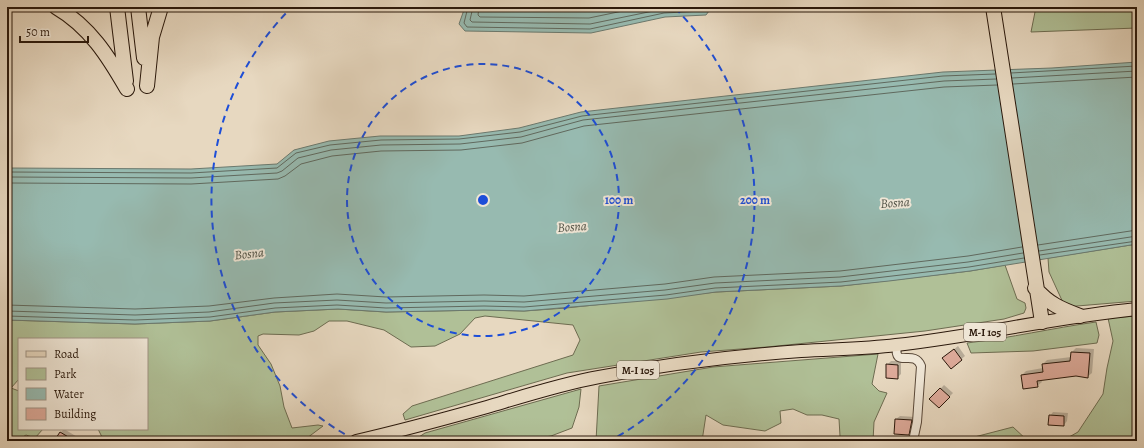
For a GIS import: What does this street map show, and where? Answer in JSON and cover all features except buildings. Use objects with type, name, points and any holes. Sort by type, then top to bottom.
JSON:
[{"type":"highway","points":[[56,7],[80,24],[96,41],[112,62],[127,89],[117,7]]},
{"type":"highway","points":[[138,7],[147,86],[152,37],[161,7]]},
{"type":"highway","points":[[993,7],[1042,322]]},
{"type":"highway","points":[[1036,288],[1046,300],[1063,310],[1080,316]]},
{"type":"main road","name":"M-I 105","points":[[356,441],[408,429],[556,387],[668,365],[800,352],[897,345],[1080,316],[1137,309]]},
{"type":"street","points":[[897,345],[898,357],[902,359],[915,358],[921,366],[917,422],[913,441]]},
{"type":"green space","points":[[1036,7],[1137,7],[1137,28],[1031,32]]},
{"type":"green space","points":[[1137,244],[1137,301],[1065,307],[1049,272],[1048,258]]},
{"type":"green space","points":[[1005,265],[1017,299],[1025,303],[1026,308],[1024,313],[1004,319],[925,331],[701,352],[567,373],[405,420],[403,414],[412,406],[573,355],[580,340],[573,325],[485,316],[475,318],[460,334],[435,346],[411,347],[384,330],[347,321],[329,321],[314,331],[299,335],[263,334],[258,336],[258,345],[271,364],[280,386],[284,407],[292,428],[318,425],[323,426],[303,441],[104,441],[98,430],[148,430],[148,338],[18,338],[18,380],[11,388],[18,391],[18,430],[42,430],[35,438],[26,435],[16,441],[7,441],[7,320],[135,324],[210,321],[275,312],[338,309],[386,312],[484,310],[524,311],[716,292],[841,286],[970,271]]},
{"type":"green space","points":[[1137,316],[1137,441],[1062,441],[1078,432],[1103,394],[1113,341],[1108,318]]},
{"type":"green space","points":[[1096,322],[1099,335],[1097,343],[1033,351],[971,353],[967,343],[1064,327]]},
{"type":"green space","points":[[878,354],[872,384],[879,391],[887,393],[874,422],[873,441],[839,441],[839,419],[822,415],[807,415],[793,409],[780,411],[781,423],[765,431],[723,425],[706,415],[702,441],[596,441],[599,386],[713,367]]},
{"type":"green space","points":[[581,389],[579,407],[572,428],[551,436],[527,440],[481,437],[474,441],[417,441],[416,439],[425,433]]},
{"type":"green space","points":[[1013,427],[1028,441],[959,441]]},
{"type":"water","points":[[465,7],[712,7],[706,15],[665,17],[591,33],[465,31],[459,24]]},
{"type":"water","name":"Bosna","points":[[1137,62],[1137,244],[970,271],[889,281],[841,286],[716,292],[667,299],[524,311],[484,310],[386,312],[338,309],[275,312],[210,321],[135,324],[7,320],[7,168],[191,169],[277,164],[294,150],[329,141],[380,136],[459,136],[519,128],[581,112],[943,72],[1052,68]]}]
